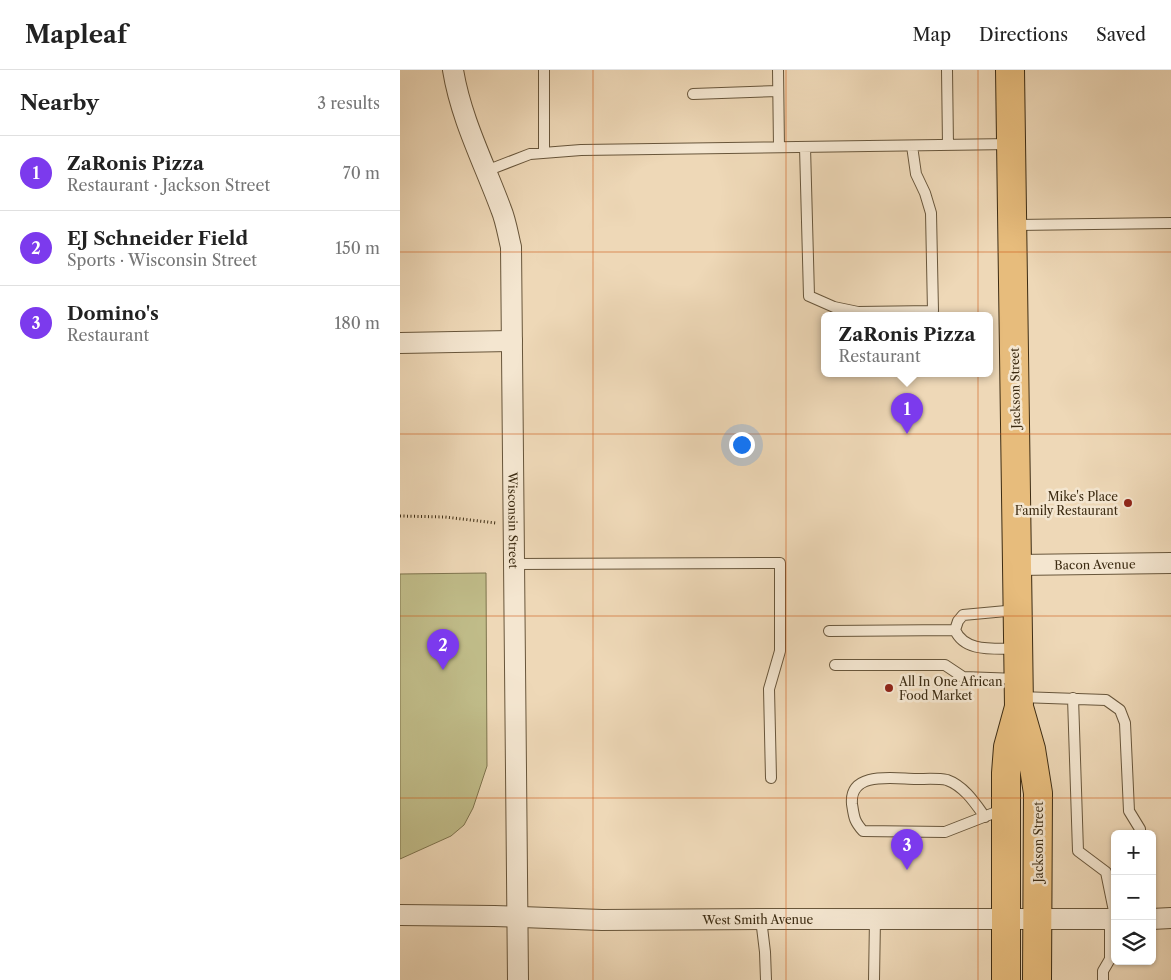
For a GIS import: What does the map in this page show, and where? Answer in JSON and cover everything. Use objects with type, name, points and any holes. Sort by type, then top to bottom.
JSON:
[{"type":"main road","name":"Jackson Street","points":[[1010,70],[1019,694],[1038,793],[1037,980]]},
{"type":"main road","name":"Jackson Street","points":[[1006,980],[1006,920],[995,813],[1019,694]]},
{"type":"street","name":"Wisconsin Street","points":[[453,70],[456,92],[463,115],[502,212],[511,247],[518,980]]},
{"type":"street","points":[[400,343],[512,341]]},
{"type":"street","name":"Bacon Avenue","points":[[1017,565],[1171,564]]},
{"type":"street","name":"West Smith Avenue","points":[[400,916],[449,915],[602,920],[1038,920],[1111,918]]},
{"type":"street","points":[[1156,919],[1171,918]]},
{"type":"lane","points":[[544,70],[544,153]]},
{"type":"lane","points":[[778,70],[779,147]]},
{"type":"lane","points":[[946,70],[948,145]]},
{"type":"lane","points":[[693,94],[778,91]]},
{"type":"lane","points":[[486,171],[530,154],[581,150],[1012,144]]},
{"type":"lane","points":[[805,147],[809,296],[834,307],[858,312],[934,311],[931,213],[925,193],[916,174],[912,146]]},
{"type":"lane","points":[[1013,224],[1171,223]]},
{"type":"lane","points":[[514,564],[780,564],[780,650],[769,689],[771,778]]},
{"type":"lane","points":[[1018,610],[963,615],[958,621],[956,630],[959,638],[966,644],[979,647],[1018,649]]},
{"type":"lane","points":[[829,631],[956,630]]},
{"type":"lane","points":[[835,665],[945,665],[963,677],[1019,694],[1106,700],[1120,710],[1125,723],[1129,811],[1140,830]]},
{"type":"lane","points":[[1073,698],[1078,851],[1106,872],[1111,905]]},
{"type":"lane","points":[[872,778],[946,780],[960,787],[973,801],[995,813],[945,832],[863,831],[854,821],[852,797],[859,784],[872,778]]},
{"type":"lane","points":[[761,919],[766,952],[766,980]]},
{"type":"lane","points":[[874,980],[875,919]]},
{"type":"lane","points":[[1103,980],[1103,971],[1110,959],[1113,920]]},
{"type":"path","points":[[400,516],[446,517],[514,525]]},
{"type":"shaded area","points":[[486,573],[487,766],[473,808],[464,825],[451,836],[400,859],[400,574]]},
{"type":"place","name":"ZaRonis Pizza","points":[[907,434]]},
{"type":"place","name":"Mike's Place Family Restaurant","points":[[1128,503]]},
{"type":"place","name":"EJ Schneider Field","points":[[443,670]]},
{"type":"place","name":"All In One African Food Market","points":[[889,688]]},
{"type":"place","name":"Domino's","points":[[907,870]]}]
